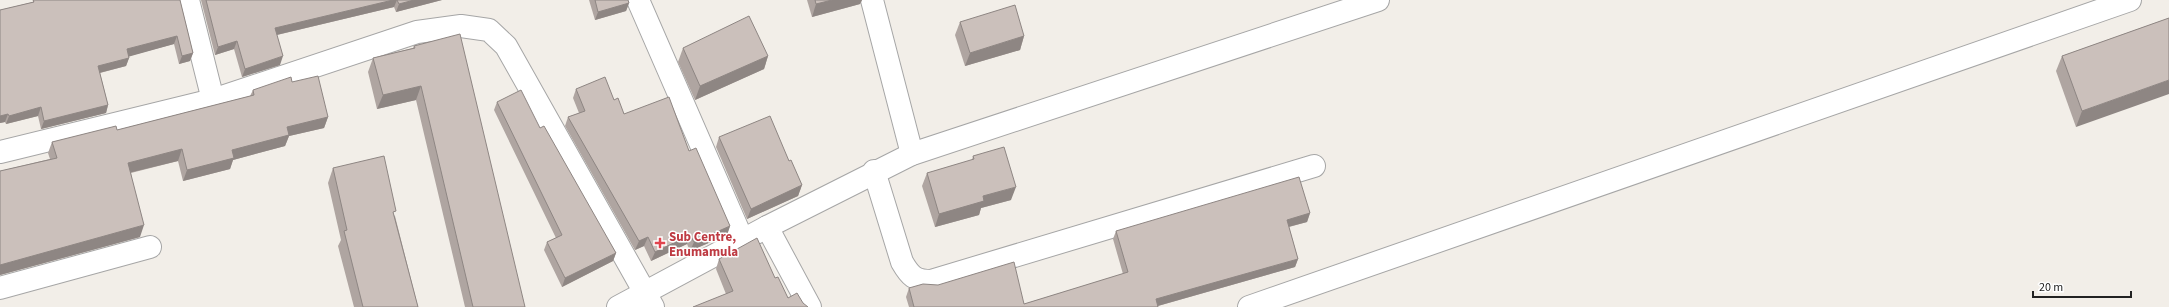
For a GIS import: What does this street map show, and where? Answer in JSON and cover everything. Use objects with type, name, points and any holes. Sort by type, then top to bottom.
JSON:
[{"type":"street","points":[[188,0],[213,100]]},
{"type":"street","points":[[638,0],[743,241]]},
{"type":"street","points":[[872,0],[912,154]]},
{"type":"street","points":[[618,307],[649,300],[767,227],[874,171],[912,154],[1328,7],[1378,0]]},
{"type":"street","points":[[1250,307],[2130,0]]},
{"type":"street","points":[[0,152],[213,100],[417,32],[461,26],[489,30],[506,46],[649,300]]},
{"type":"street","points":[[874,171],[902,262],[909,275],[918,281],[931,281],[1314,166]]},
{"type":"street","points":[[767,227],[810,307]]},
{"type":"street","points":[[0,288],[150,247]]},
{"type":"building","points":[[33,0],[180,0],[193,53],[182,56],[177,36],[127,49],[129,58],[98,66],[108,105],[44,121],[41,107],[9,116],[8,114],[0,116],[0,10],[34,2]]},
{"type":"building","points":[[206,0],[393,0],[275,28],[283,56],[245,69],[237,41],[218,47]]},
{"type":"building","points":[[397,0],[414,0],[399,4]]},
{"type":"building","points":[[595,0],[628,0],[629,3],[598,12]]},
{"type":"building","points":[[815,0],[832,0],[816,4]]},
{"type":"building","points":[[1015,5],[1024,36],[970,53],[960,22]]},
{"type":"building","points":[[749,16],[768,56],[700,86],[683,48]]},
{"type":"building","points":[[2169,18],[2169,80],[2082,111],[2062,56]]},
{"type":"building","points":[[460,34],[525,307],[473,307],[421,86],[383,95],[373,58],[415,48],[414,46]]},
{"type":"building","points":[[318,76],[328,117],[287,127],[289,135],[232,150],[234,158],[187,170],[182,149],[128,163],[144,225],[0,265],[0,171],[57,158],[52,142],[116,126],[117,130],[254,95],[253,90],[291,77],[292,82]]},
{"type":"building","points":[[605,77],[614,100],[618,98],[624,114],[669,97],[689,151],[696,148],[730,226],[694,242],[690,235],[655,252],[648,237],[639,241],[568,117],[585,111],[576,89]]},
{"type":"building","points":[[521,90],[540,128],[544,126],[616,253],[565,278],[547,242],[562,235],[497,102]]},
{"type":"building","points":[[770,116],[789,161],[791,160],[802,185],[751,209],[719,137]]},
{"type":"building","points":[[1004,147],[1016,187],[983,196],[984,201],[939,214],[927,173],[974,159],[973,156]]},
{"type":"building","points":[[384,156],[396,211],[393,212],[418,307],[363,307],[344,231],[347,230],[333,168]]},
{"type":"building","points":[[1299,177],[1310,213],[1287,220],[1298,259],[1156,299],[1158,307],[914,307],[909,288],[923,284],[938,285],[1014,262],[1024,304],[1128,272],[1116,231]]},
{"type":"building","points":[[757,238],[775,278],[778,277],[788,298],[797,293],[803,303],[808,307],[693,307],[733,291],[719,259]]},
{"type":"place","name":"Sub Centre, Enumamula","points":[[660,243]]}]
